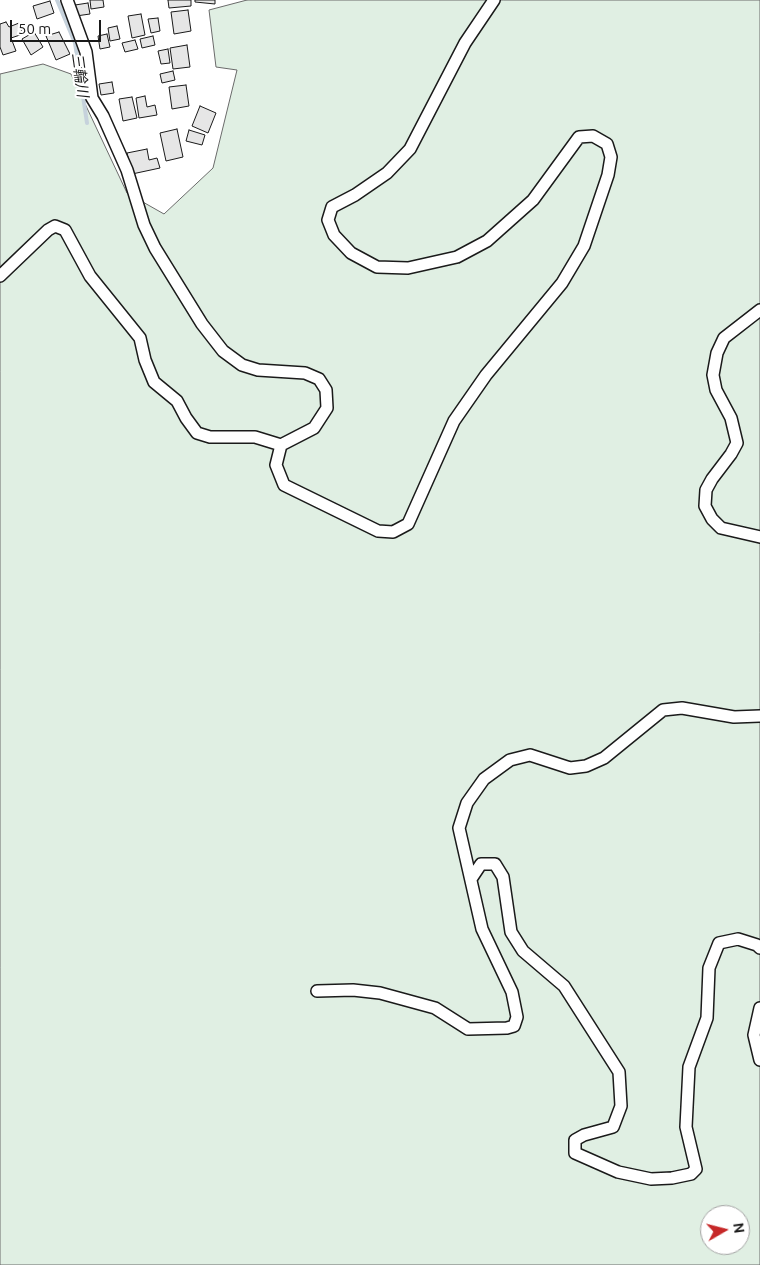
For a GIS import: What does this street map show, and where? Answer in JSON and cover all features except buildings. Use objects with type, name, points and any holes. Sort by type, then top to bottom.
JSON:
[{"type":"street","points":[[0,276],[48,230],[55,226],[64,230],[90,276],[140,338],[145,360],[154,382],[177,401],[197,433],[210,437],[255,437],[282,445],[314,428],[326,408],[326,390],[319,379],[305,373],[258,370],[242,365],[223,351],[202,324],[155,248],[144,225],[127,170],[103,116],[92,98],[86,52],[67,0]]},
{"type":"street","points":[[282,445],[276,465],[284,485],[378,530],[393,532],[408,524],[454,421],[486,375],[562,283],[584,246],[608,175],[611,157],[607,144],[593,136],[579,137],[533,200],[487,241],[457,257],[408,268],[376,267],[351,253],[334,235],[328,220],[332,207],[355,195],[387,173],[410,149],[465,44],[494,0]]},
{"type":"street","points":[[760,310],[724,338],[717,353],[713,375],[716,390],[731,418],[737,443],[732,454],[712,479],[706,490],[705,506],[712,519],[721,528],[760,537]]},
{"type":"street","points":[[317,991],[353,990],[380,993],[435,1008],[468,1029],[507,1028],[514,1026],[518,1017],[512,992],[482,928],[459,828],[467,803],[484,779],[510,760],[530,755],[570,768],[586,766],[604,758],[662,710],[682,708],[734,717],[760,716]]},
{"type":"street","points":[[471,879],[482,864],[495,864],[503,877],[511,932],[523,950],[564,986],[619,1072],[621,1106],[612,1127],[584,1135],[575,1140],[576,1153],[618,1172],[651,1179],[672,1178],[692,1174],[696,1169],[686,1127],[689,1068],[708,1018],[709,968],[719,943],[738,939],[758,945],[760,948]]},
{"type":"street","points":[[760,1008],[754,1035],[760,1060]]},
{"type":"green space","points":[[247,0],[760,0],[760,1265],[0,1265],[0,74],[43,64],[71,74],[127,193],[164,214],[213,168],[237,70],[216,67],[209,10]]},
{"type":"waterway","name":"三輪川","points":[[57,0],[75,43],[87,123]]}]
